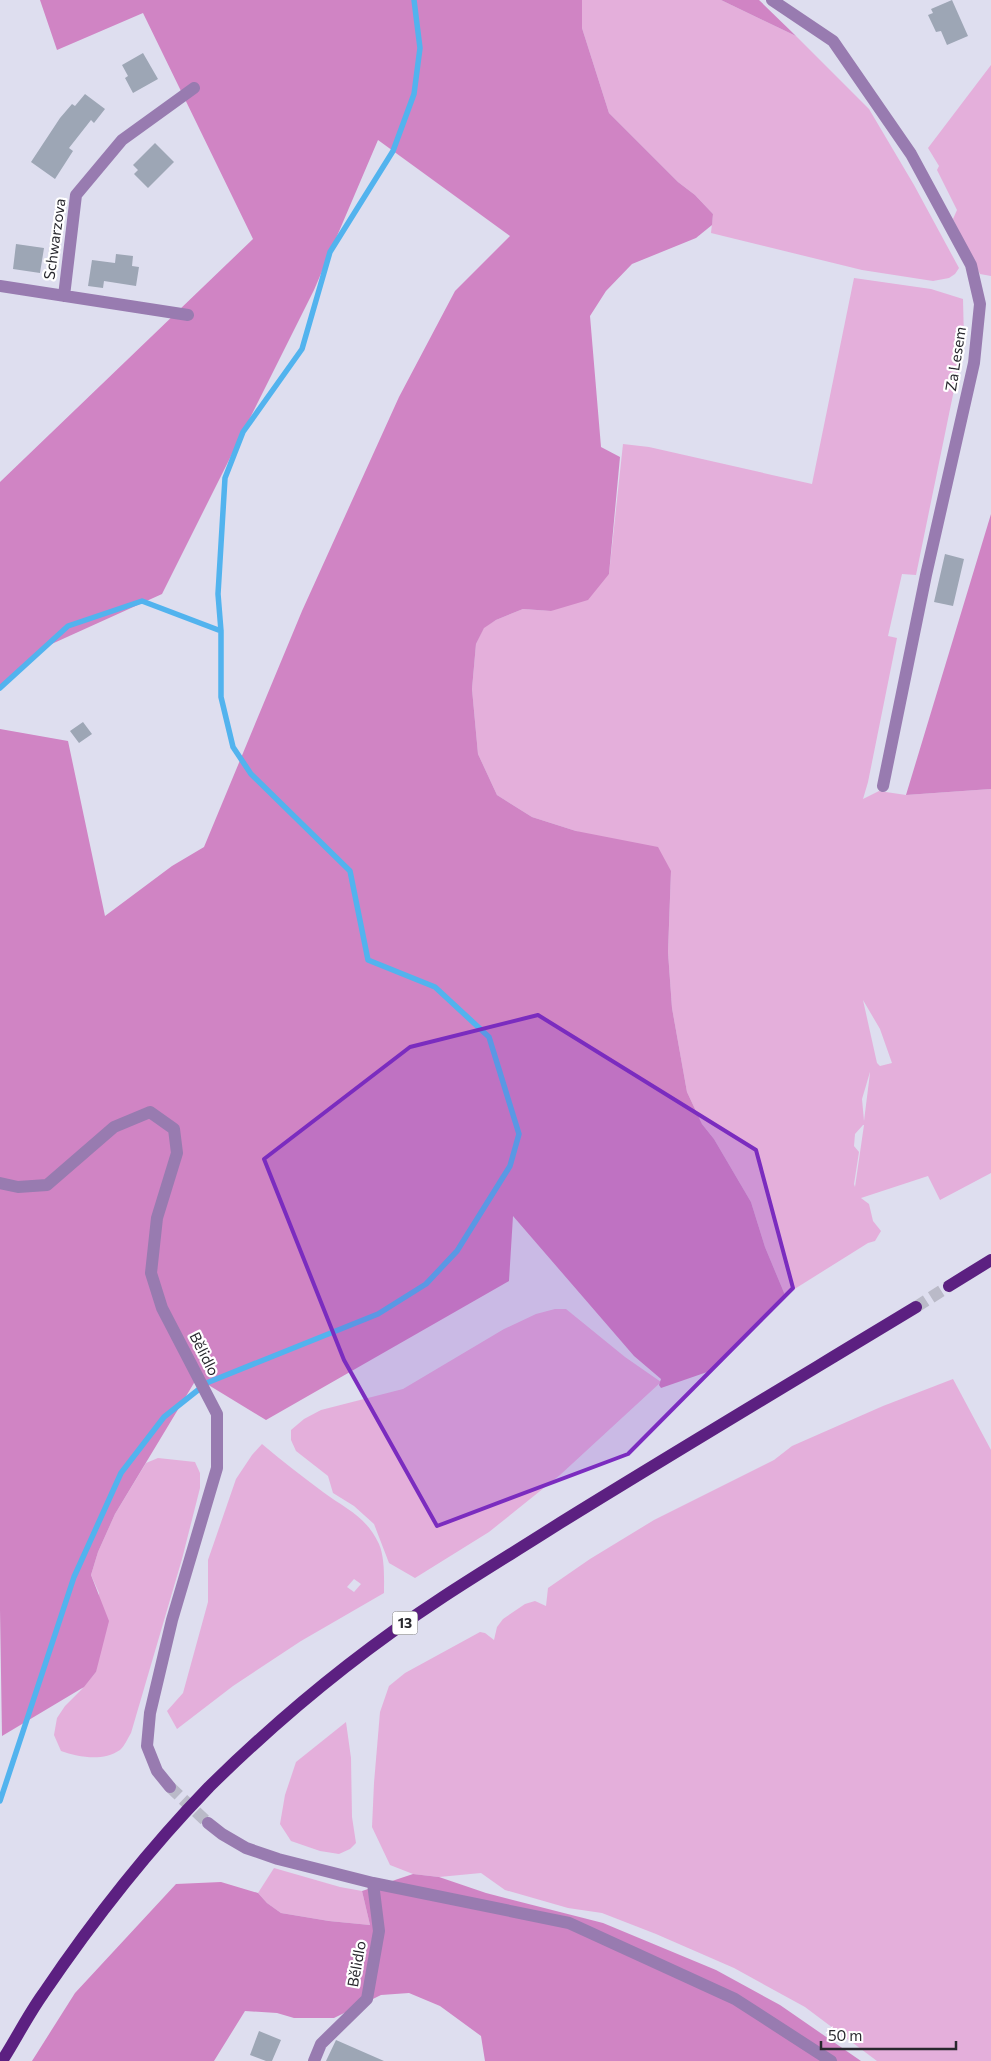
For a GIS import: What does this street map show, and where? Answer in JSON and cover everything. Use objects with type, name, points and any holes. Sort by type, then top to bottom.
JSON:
[{"type":"main road","points":[[949,1286],[991,1260]]},
{"type":"main road","name":"13","points":[[2,2061],[42,1995],[106,1907],[164,1838],[209,1788],[259,1740],[332,1678],[389,1634],[443,1597],[597,1500],[916,1307]]},
{"type":"street","name":"Za Lesem","points":[[772,0],[833,41],[912,154],[970,265],[980,304],[974,363],[926,575],[883,786]]},
{"type":"street","name":"Schwarzova","points":[[64,296],[76,195],[122,140],[194,88]]},
{"type":"street","name":"Schwarzova","points":[[0,286],[188,315]]},
{"type":"street","name":"Bělidlo","points":[[0,1183],[18,1187],[47,1185],[114,1127],[150,1112],[174,1129],[177,1154],[157,1218],[151,1273],[162,1308],[217,1414],[217,1468],[172,1620],[150,1713],[147,1746],[157,1771],[170,1787]]},
{"type":"street","points":[[208,1823],[246,1848],[278,1859],[373,1883],[569,1923],[735,1999],[831,2061]]},
{"type":"street","name":"Bělidlo","points":[[314,2061],[321,2044],[367,1999],[379,1931],[373,1883]]},
{"type":"highlighted area","points":[[538,1015],[756,1150],[793,1288],[628,1454],[437,1526],[344,1360],[264,1159],[410,1047]]},
{"type":"shaded area","points":[[40,0],[582,0],[582,28],[609,113],[713,214],[712,225],[696,238],[632,264],[606,291],[590,316],[601,447],[620,457],[609,574],[588,600],[551,611],[523,609],[496,620],[484,628],[476,644],[472,689],[478,754],[497,795],[532,817],[576,831],[658,847],[671,871],[668,952],[672,1008],[687,1092],[702,1124],[714,1139],[751,1202],[765,1247],[785,1295],[713,1370],[661,1388],[659,1385],[661,1379],[634,1356],[513,1216],[509,1281],[266,1420],[197,1378],[115,1514],[98,1552],[91,1575],[109,1621],[96,1672],[84,1687],[2,1736],[0,1610],[0,729],[68,741],[105,916],[172,866],[204,847],[302,611],[399,397],[455,291],[510,236],[378,140],[314,290],[162,594],[45,647],[0,689],[0,482],[253,239],[143,13],[57,50]]},
{"type":"shaded area","points":[[582,0],[721,0],[796,36],[869,109],[914,185],[959,268],[955,274],[949,278],[933,281],[862,270],[711,233],[713,214],[609,113],[582,28]]},
{"type":"shaded area","points":[[721,0],[759,0],[796,36]]},
{"type":"shaded area","points":[[991,65],[991,276],[980,274],[953,219],[957,210],[937,170],[939,166],[928,148]]},
{"type":"shaded area","points":[[854,278],[931,289],[963,299],[964,341],[916,575],[902,574],[888,636],[897,638],[863,799],[879,791],[906,795],[991,789],[991,1173],[940,1200],[928,1176],[861,1198],[869,1204],[873,1221],[881,1231],[875,1241],[868,1243],[785,1295],[765,1247],[751,1202],[714,1139],[702,1124],[687,1092],[672,1008],[668,952],[671,871],[576,831],[532,817],[497,795],[478,754],[472,689],[476,644],[484,627],[523,609],[551,611],[609,574],[623,444],[649,447],[812,484]],"holes":[[[863,1000],[880,1029],[892,1063],[880,1066],[877,1063]],[[870,1072],[864,1121],[862,1099]],[[864,1125],[855,1187],[859,1152],[854,1146],[855,1134]]]},
{"type":"shaded area","points":[[991,514],[991,789],[906,795]]},
{"type":"shaded area","points":[[555,1309],[566,1309],[625,1357],[661,1382],[560,1475],[489,1532],[415,1578],[389,1563],[374,1524],[354,1506],[333,1493],[328,1476],[296,1451],[291,1440],[291,1430],[304,1419],[321,1410],[403,1389],[504,1329],[536,1314]]},
{"type":"shaded area","points":[[953,1379],[991,1450],[991,2061],[877,2061],[805,2007],[734,1968],[656,1934],[602,1913],[568,1908],[505,1890],[481,1873],[439,1877],[413,1874],[390,1865],[372,1827],[380,1712],[389,1686],[405,1673],[480,1632],[485,1633],[494,1640],[497,1627],[503,1619],[525,1604],[535,1601],[546,1606],[548,1588],[590,1559],[654,1520],[774,1460],[792,1446],[883,1406]]},
{"type":"shaded area","points":[[262,1444],[368,1526],[381,1550],[384,1568],[384,1593],[301,1641],[233,1686],[177,1729],[167,1711],[183,1693],[208,1602],[208,1560],[236,1479]],"holes":[[[354,1579],[361,1584],[354,1592],[347,1587]]]},
{"type":"shaded area","points":[[158,1458],[195,1462],[200,1473],[200,1488],[182,1559],[131,1733],[120,1750],[106,1756],[90,1757],[61,1751],[54,1735],[57,1718],[65,1706],[96,1672],[99,1593],[91,1575],[98,1552],[115,1514],[146,1463]]},
{"type":"shaded area","points":[[346,1722],[351,1758],[352,1817],[356,1843],[350,1849],[339,1854],[320,1851],[291,1841],[280,1824],[285,1795],[296,1762]]},
{"type":"shaded area","points":[[274,1868],[340,1887],[362,1891],[370,1925],[329,1921],[281,1913],[267,1903],[258,1893]]},
{"type":"shaded area","points":[[413,1874],[439,1877],[486,1893],[603,1923],[716,1970],[780,2005],[861,2061],[485,2061],[481,2036],[440,2006],[409,1993],[381,1995],[334,2018],[294,2018],[277,2013],[245,2011],[214,2061],[32,2061],[75,1993],[176,1884],[221,1882],[258,1893],[267,1903],[281,1913],[329,1921],[370,1925],[362,1891]]},
{"type":"building","points":[[952,0],[968,36],[947,45],[941,31],[936,32],[928,15],[933,13],[931,9]]},
{"type":"building","points":[[143,53],[158,79],[133,93],[125,78],[128,76],[122,65]]},
{"type":"building","points":[[85,94],[105,109],[94,123],[91,120],[69,148],[73,151],[55,179],[31,162],[60,118],[72,104],[75,106]]},
{"type":"building","points":[[155,143],[174,162],[148,188],[134,174],[138,170],[133,165]]},
{"type":"building","points":[[16,244],[44,248],[40,273],[13,269]]},
{"type":"building","points":[[116,254],[133,256],[132,266],[139,267],[136,286],[104,281],[103,288],[88,286],[92,260],[115,263]]},
{"type":"building","points":[[945,554],[964,559],[953,606],[934,602]]},
{"type":"building","points":[[83,722],[92,734],[79,743],[70,731]]},
{"type":"building","points":[[259,2031],[281,2040],[272,2061],[266,2061],[250,2055]]},
{"type":"building","points":[[336,2040],[384,2061],[326,2061]]},
{"type":"waterway","points":[[204,1384],[378,1314],[426,1284],[457,1251],[510,1166],[519,1134],[489,1037],[435,987],[368,960],[350,871],[251,774],[233,747],[221,697],[221,631],[218,594],[225,478],[243,432],[302,349],[330,252],[393,151],[414,94],[420,48],[414,0]]},
{"type":"waterway","points":[[0,688],[68,626],[142,601],[221,631]]},
{"type":"waterway","points":[[0,1801],[74,1577],[121,1473],[164,1417],[198,1390]]},
{"type":"tunnel","points":[[916,1307],[949,1286]]},
{"type":"tunnel","points":[[170,1787],[208,1823]]}]
